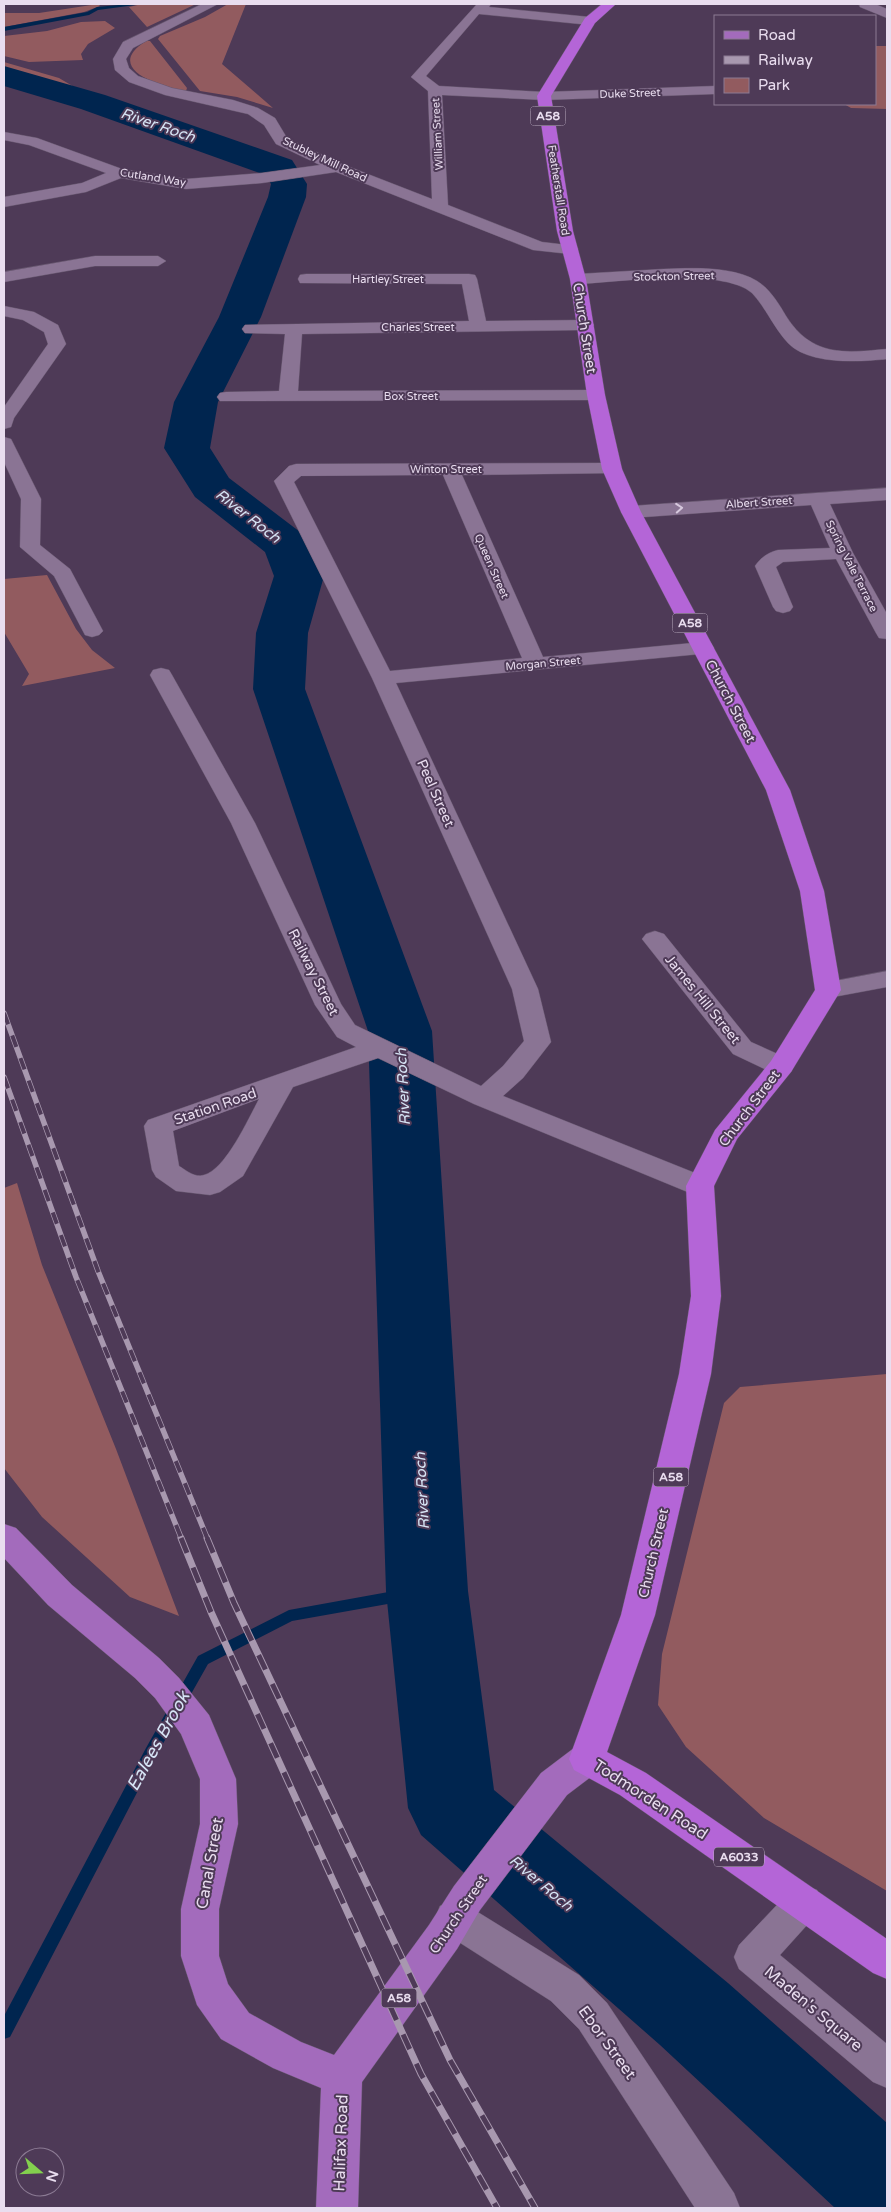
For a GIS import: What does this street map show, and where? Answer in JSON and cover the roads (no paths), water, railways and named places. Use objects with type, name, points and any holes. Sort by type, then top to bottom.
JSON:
[{"type":"highway","name":"A58","points":[[544,96],[590,21],[610,4]]},
{"type":"highway","name":"Featherstall Road","points":[[544,96],[568,240]]},
{"type":"highway","name":"Church Street","points":[[568,240],[578,279],[596,394],[612,469],[631,512],[778,790],[812,891],[828,990],[782,1066],[725,1136],[700,1186],[706,1296],[695,1374],[638,1615],[587,1759]]},
{"type":"highway","name":"Todmorden Road","points":[[587,1759],[633,1784],[804,1902],[887,1962]]},
{"type":"main road","name":"Canal Street","points":[[4,1537],[60,1595],[147,1668],[167,1688],[196,1726],[218,1779],[219,1824],[200,1909],[200,1956],[211,1992],[235,2026],[286,2055],[342,2077]]},
{"type":"main road","name":"Church Street","points":[[342,2077],[443,1937],[461,1908],[554,1784],[587,1759]]},
{"type":"main road","name":"Halifax Road","points":[[337,2208],[342,2077]]},
{"type":"street","name":"Stubley Mill Road","points":[[212,4],[128,45],[121,55],[120,66],[124,73],[160,90],[237,105],[258,113],[272,121],[281,141],[337,167],[539,247],[568,240]]},
{"type":"street","points":[[864,4],[887,14]]},
{"type":"street","points":[[481,7],[590,21]]},
{"type":"street","name":"William Street","points":[[440,208],[434,90],[418,77],[481,7]]},
{"type":"street","name":"Duke Street","points":[[434,90],[544,96],[714,90]]},
{"type":"street","name":"Cutland Way","points":[[4,136],[32,141],[119,173],[186,184],[262,178],[337,167]]},
{"type":"street","points":[[4,202],[86,187],[119,173]]},
{"type":"street","points":[[4,276],[95,261],[149,256]]},
{"type":"street","name":"Stockton Street","points":[[578,279],[704,274],[727,276],[748,283],[761,293],[798,342],[816,350],[840,356],[864,357],[887,354]]},
{"type":"street","name":"Hartley Street","points":[[306,279],[469,278],[479,327]]},
{"type":"street","points":[[4,310],[28,316],[46,325],[52,329],[57,344],[49,358],[5,418],[4,423]]},
{"type":"street","name":"Charles Street","points":[[251,329],[585,326]]},
{"type":"street","points":[[288,397],[294,328]]},
{"type":"street","name":"Box Street","points":[[226,397],[596,394]]},
{"type":"street","points":[[4,443],[31,499],[30,547],[63,573],[92,631]]},
{"type":"street","name":"Winton Street","points":[[284,481],[296,470],[612,469]]},
{"type":"street","name":"Queen Street","points":[[450,470],[535,663]]},
{"type":"street","name":"Peel Street","points":[[284,481],[383,678],[525,989],[538,1042],[513,1072],[484,1098]]},
{"type":"street","name":"Albert Street","points":[[631,512],[887,494]]},
{"type":"street","name":"Spring Vale Terrace","points":[[818,498],[843,553],[881,612],[887,633]]},
{"type":"street","points":[[784,607],[765,566],[778,556],[843,553]]},
{"type":"street","name":"Morgan Street","points":[[383,678],[703,648]]},
{"type":"street","name":"Railway Street","points":[[161,675],[242,823],[328,1005],[346,1032],[484,1098],[700,1186]]},
{"type":"street","name":"James Hill Street","points":[[655,939],[742,1048],[782,1066]]},
{"type":"street","points":[[828,990],[887,979]]},
{"type":"street","name":"Station Road","points":[[282,1083],[233,1169],[210,1185],[186,1184],[166,1170],[158,1126],[325,1066],[380,1049]]},
{"type":"street","name":"Maden's Square","points":[[804,1902],[753,1957],[887,2069]]},
{"type":"street","name":"Ebor Street","points":[[461,1908],[565,1988],[593,2016],[719,2208]]},
{"type":"waterway","points":[[4,29],[89,13],[97,9],[140,4]]},
{"type":"waterway","name":"River Roch","points":[[4,76],[93,102],[279,168],[289,184],[287,197],[240,317],[196,402],[187,448],[211,487],[287,545],[299,576],[282,633],[279,689],[400,1031],[427,1591],[452,1808],[694,2014],[887,2189]]},
{"type":"waterway","name":"Ealees Brook","points":[[4,2032],[151,1752],[203,1660],[289,1616],[427,1591]]},
{"type":"railway","points":[[4,1013],[98,1271],[208,1540]]},
{"type":"railway","points":[[4,1077],[76,1277],[182,1540]]},
{"type":"railway","points":[[181,1538],[211,1612],[421,2074],[497,2208]]},
{"type":"railway","points":[[207,1538],[234,1603],[450,2060],[535,2208]]}]
